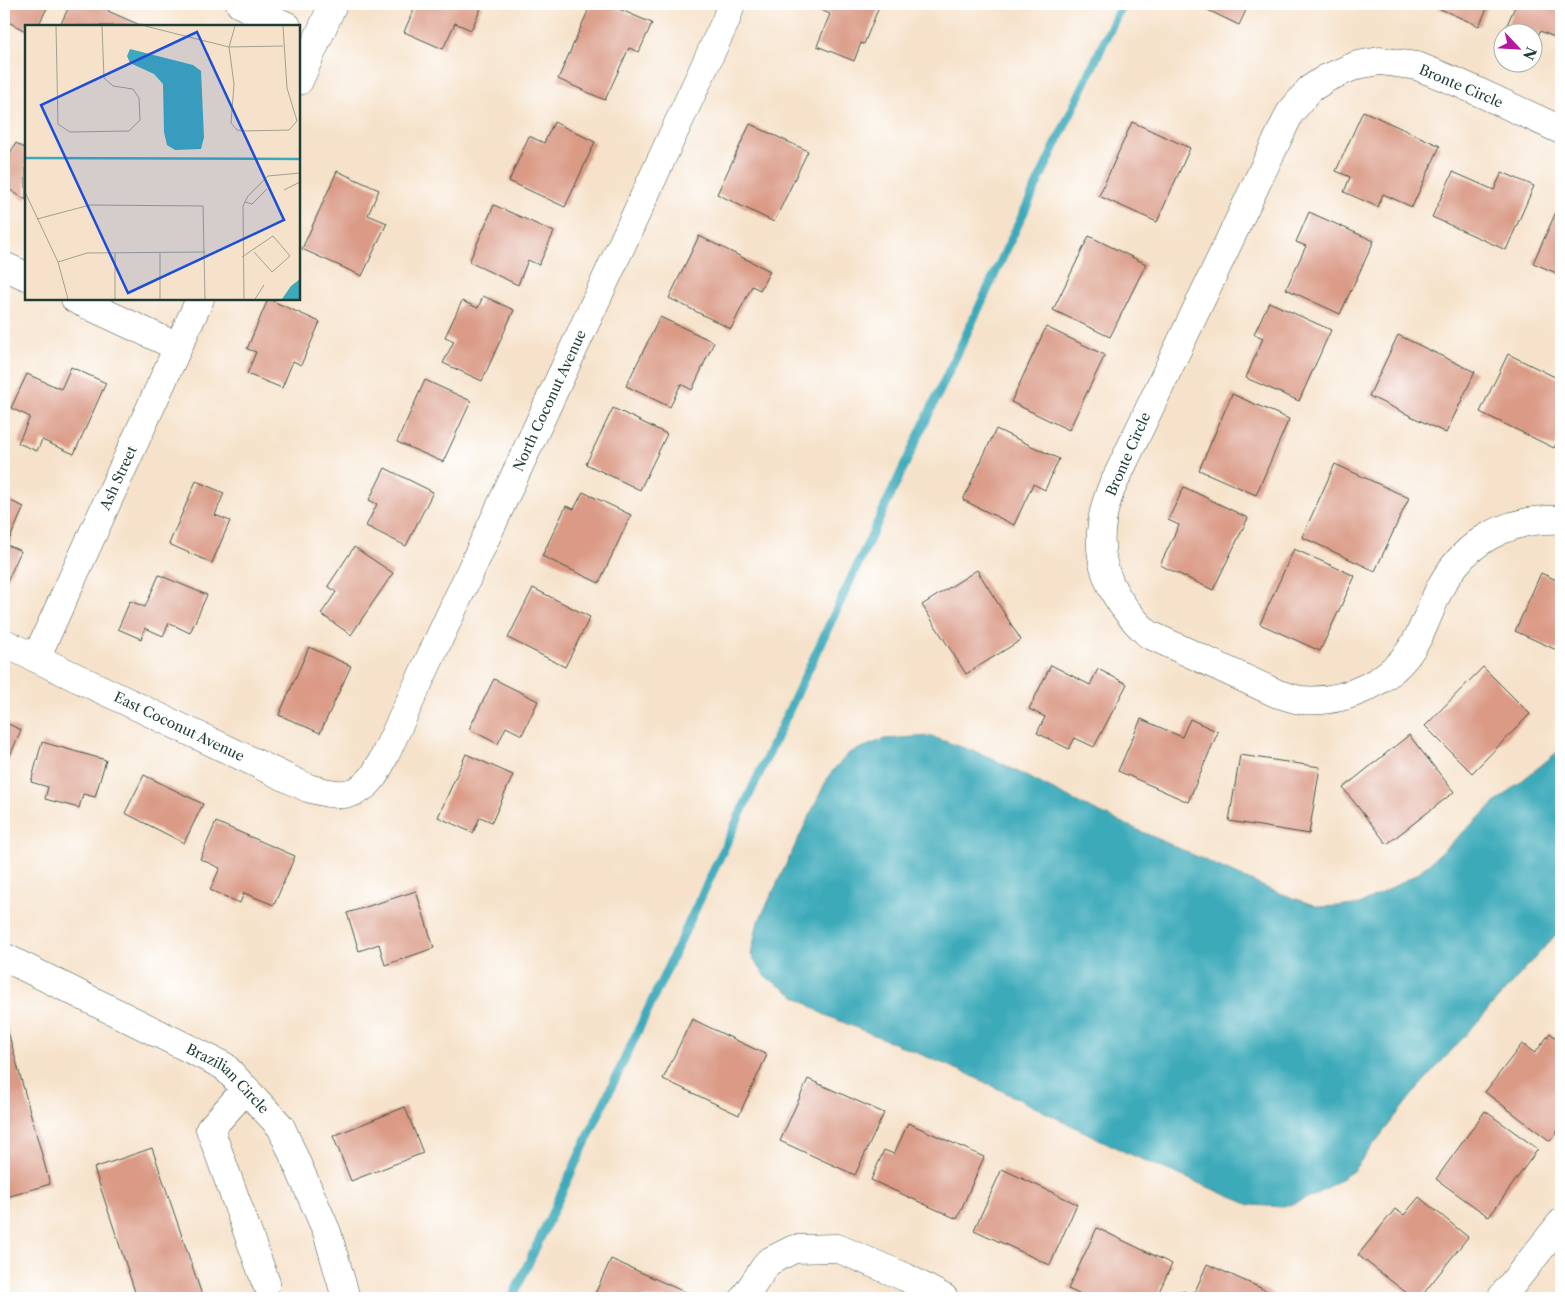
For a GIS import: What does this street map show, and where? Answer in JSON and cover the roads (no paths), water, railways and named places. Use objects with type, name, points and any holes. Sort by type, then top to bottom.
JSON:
[{"type":"street","points":[[240,4],[286,25]]},
{"type":"street","points":[[300,76],[308,36],[333,4]]},
{"type":"street","name":"North Coconut Avenue","points":[[358,790],[372,778],[386,753],[732,4]]},
{"type":"street","name":"Bronte Circle","points":[[1561,130],[1459,83],[1417,66],[1380,61],[1357,65],[1327,78],[1310,89],[1290,113],[1110,489],[1100,538],[1102,564],[1109,584],[1126,610],[1148,634],[1278,694],[1300,700],[1330,700],[1377,683],[1400,665],[1416,642],[1442,585],[1462,558],[1480,540],[1500,530],[1523,522],[1545,519],[1561,520]]},
{"type":"street","points":[[4,266],[25,276]]},
{"type":"street","points":[[77,300],[178,347]]},
{"type":"street","name":"Ash Street","points":[[36,658],[200,300]]},
{"type":"street","name":"East Coconut Avenue","points":[[4,643],[308,788],[332,795],[344,795],[358,790]]},
{"type":"street","name":"Brazilian Circle","points":[[4,957],[224,1066],[281,1127],[327,1232],[346,1298]]},
{"type":"street","points":[[246,1089],[210,1129],[266,1283]]},
{"type":"street","points":[[1501,1298],[1561,1223]]},
{"type":"street","points":[[744,1298],[768,1262],[794,1249],[837,1248],[905,1277],[944,1298]]},
{"type":"water","points":[[930,736],[987,756],[1085,806],[1269,889],[1319,907],[1359,905],[1417,874],[1503,796],[1561,749],[1561,929],[1415,1091],[1353,1171],[1316,1195],[1284,1207],[1250,1205],[1125,1152],[966,1073],[823,1014],[766,977],[751,955],[757,925],[829,775],[849,753],[884,739]]},
{"type":"waterway","points":[[512,1298],[1122,4]]}]
